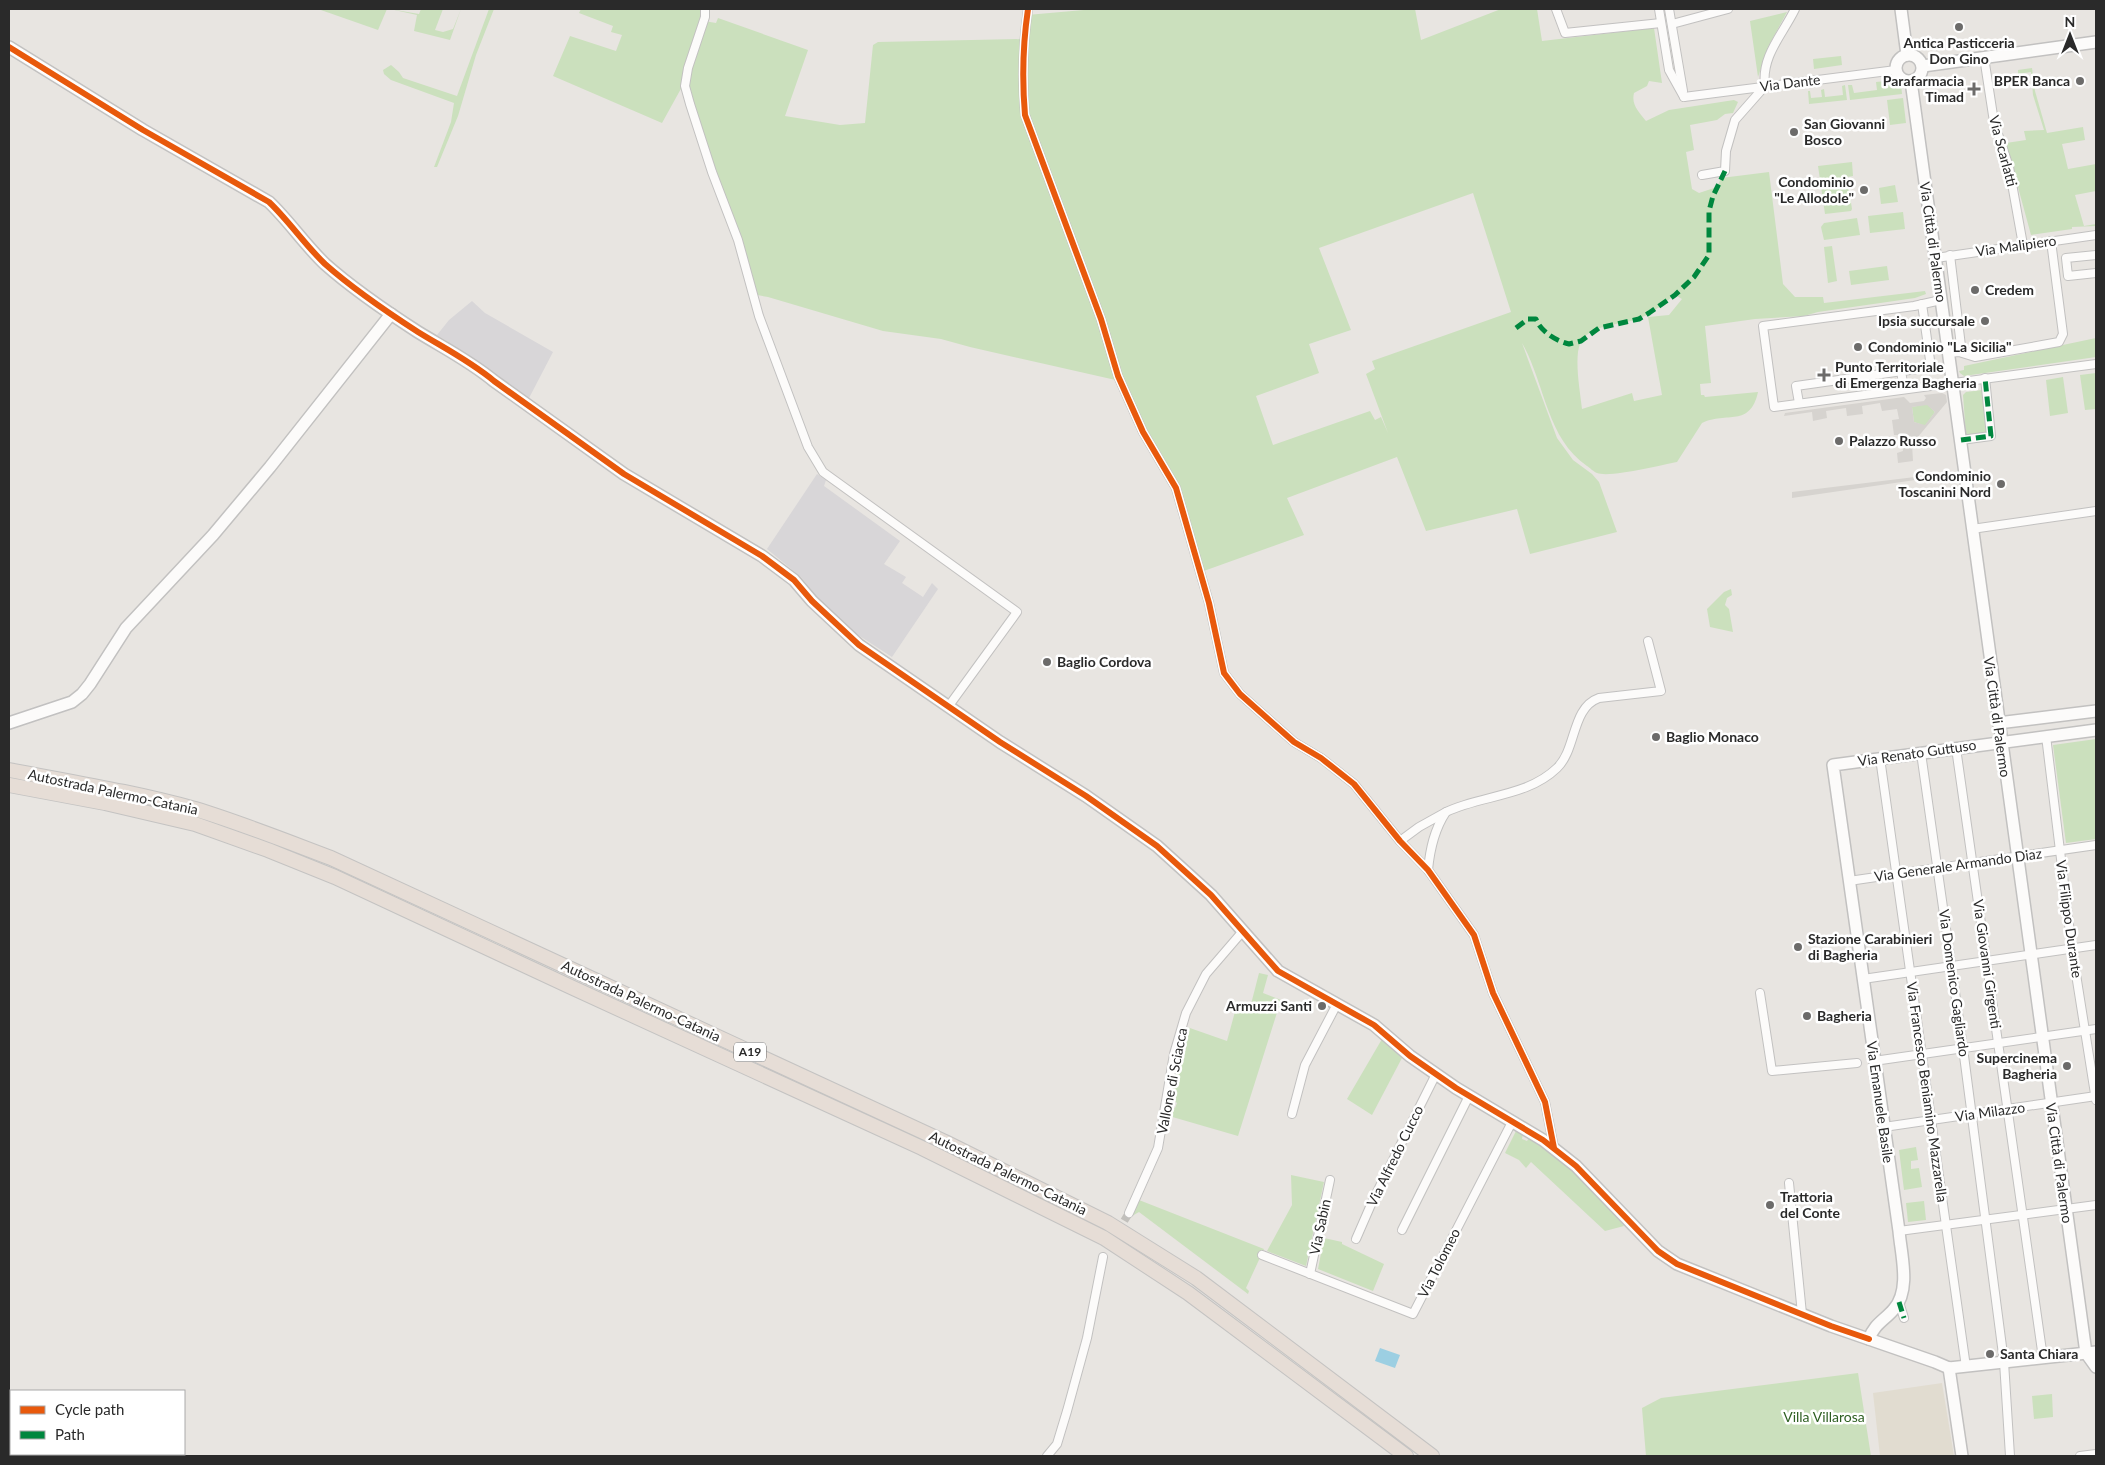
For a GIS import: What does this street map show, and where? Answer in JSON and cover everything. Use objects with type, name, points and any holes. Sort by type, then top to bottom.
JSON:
[{"type":"highway","name":"Autostrada Palermo-Catania","points":[[9,770],[128,793],[195,809],[259,830],[331,858],[945,1142],[1108,1223],[1196,1278],[1432,1456]]},
{"type":"highway","name":"Autostrada Palermo-Catania","points":[[9,785],[105,803],[195,824],[268,850],[335,877],[922,1148],[1104,1238],[1188,1293],[1406,1456]]},
{"type":"street","points":[[705,9],[688,68],[685,86],[712,172],[738,240],[758,316],[808,447],[822,472],[1017,612],[948,707]]},
{"type":"street","points":[[1028,9],[1025,28],[1023,97],[1025,114],[1101,319],[1118,376],[1143,432],[1176,488],[1209,603],[1224,673],[1240,694],[1294,742],[1321,758],[1354,784],[1400,841],[1428,870],[1474,935],[1493,993],[1545,1102],[1554,1148]]},
{"type":"street","points":[[1556,9],[1565,33],[1661,23]]},
{"type":"street","points":[[1659,9],[1669,70],[1684,97]]},
{"type":"street","points":[[1669,9],[1684,97]]},
{"type":"street","points":[[1672,24],[1728,9]]},
{"type":"street","points":[[1702,175],[1725,171],[1726,150],[1735,120],[1765,86],[1764,71],[1772,50],[1795,9]]},
{"type":"street","points":[[1901,9],[1907,55]]},
{"type":"street","points":[[1922,66],[2096,42]]},
{"type":"street","points":[[9,47],[143,130],[269,202],[284,216],[300,237],[326,264],[391,314],[476,366],[494,381],[624,474],[762,556],[794,580],[812,601],[859,646],[948,707],[1086,796],[1157,846],[1212,894],[1278,971],[1374,1025],[1410,1056],[1436,1074],[1554,1148],[1576,1166],[1658,1251],[1677,1264],[1802,1314],[1949,1368],[2091,1352],[2096,1368]]},
{"type":"street","points":[[1907,55],[1917,57],[1922,66],[1920,76],[1910,81],[1900,78],[1896,70],[1898,61],[1907,55]]},
{"type":"street","name":"Via Scarlatti","points":[[1984,57],[1994,122],[2009,167],[2023,245]]},
{"type":"street","name":"Via Dante","points":[[1684,97],[1896,70]]},
{"type":"street","name":"Via Città di Palermo","points":[[1910,81],[1941,300],[1954,352],[1953,383],[2000,742],[2066,1209],[2091,1352]]},
{"type":"street","name":"Via Malipiero","points":[[1936,258],[2096,235]]},
{"type":"street","points":[[1954,352],[1975,357],[2058,342],[2063,334],[2051,241]]},
{"type":"street","points":[[2096,255],[2066,258],[2068,276],[2096,273]]},
{"type":"street","points":[[1950,256],[1961,346],[1954,352]]},
{"type":"street","points":[[1941,300],[1763,326],[1774,407],[2096,364]]},
{"type":"street","points":[[1798,404],[1796,386],[1931,366],[1922,304]]},
{"type":"street","points":[[9,722],[72,702],[82,694],[126,628],[212,535],[270,467],[391,314]]},
{"type":"street","points":[[1902,371],[1904,389]]},
{"type":"street","points":[[1961,440],[1991,436],[1985,378]]},
{"type":"street","points":[[1825,382],[1827,400]]},
{"type":"street","points":[[1972,529],[2096,511]]},
{"type":"street","points":[[1400,841],[1419,827],[1461,804],[1538,783],[1558,768],[1584,708],[1591,701],[1599,698],[1661,691],[1648,641]]},
{"type":"street","points":[[1998,723],[2096,711]]},
{"type":"street","name":"Via Renato Guttuso","points":[[1833,765],[2096,730]]},
{"type":"street","name":"Via Filippo Durante","points":[[2046,736],[2072,949],[2096,1100]]},
{"type":"street","name":"Via Giovanni Girgenti","points":[[1956,748],[2043,1358]]},
{"type":"street","name":"Via Domenico Gagliardo","points":[[1921,753],[1952,965],[2004,1362],[2010,1456]]},
{"type":"street","name":"Via Francesco Beniamino Mazzarella","points":[[1880,758],[1966,1366]]},
{"type":"street","name":"Via Emanuele Basile","points":[[1833,765],[1899,1231],[1904,1281],[1902,1293],[1894,1309],[1872,1330],[1869,1339]]},
{"type":"street","points":[[1428,870],[1429,855],[1436,827],[1446,812]]},
{"type":"street","points":[[1419,827],[1428,825],[1434,828],[1435,833]]},
{"type":"street","name":"Via Generale Armando Diaz","points":[[1849,881],[2096,845]]},
{"type":"street","name":"Vallone di Sciacca","points":[[1129,1214],[1158,1148],[1174,1054],[1186,1013],[1206,974],[1243,932]]},
{"type":"street","points":[[1863,979],[2096,945]]},
{"type":"street","points":[[1760,992],[1772,1071],[1857,1063]]},
{"type":"street","points":[[1292,1114],[1305,1065],[1337,1004]]},
{"type":"street","points":[[1874,1061],[2096,1029]]},
{"type":"street","name":"Via Alfredo Cucco","points":[[1356,1239],[1373,1200],[1436,1074]]},
{"type":"street","points":[[1402,1230],[1469,1096]]},
{"type":"street","name":"Via Milazzo","points":[[1884,1127],[2096,1096]]},
{"type":"street","name":"Via Tolomeo","points":[[1262,1255],[1413,1314],[1512,1122]]},
{"type":"street","name":"Via Sabin","points":[[1310,1274],[1330,1180]]},
{"type":"street","points":[[1790,1184],[1802,1314]]},
{"type":"street","points":[[1899,1231],[2096,1205]]},
{"type":"street","points":[[1047,1456],[1057,1444],[1067,1411],[1087,1338],[1103,1257]]},
{"type":"street","points":[[1898,1302],[1904,1318]]},
{"type":"street","points":[[1949,1368],[1962,1456]]},
{"type":"street","points":[[2080,1456],[2096,1454]]},
{"type":"shaded area","points":[[472,301],[485,313],[553,352],[528,400],[479,362],[437,335],[449,320]]},
{"type":"shaded area","points":[[1942,393],[1946,395],[1947,402],[1912,444],[1913,461],[1898,463],[1897,453],[1903,451],[1901,435],[1894,435],[1892,420],[1899,419],[1897,409],[1882,411],[1880,403],[1862,406],[1863,414],[1847,416],[1846,408],[1826,411],[1827,418],[1813,421],[1812,412],[1784,416],[1785,413],[1904,397],[1910,403],[1924,401],[1926,398],[1924,395]],"holes":[[[1927,405],[1935,412],[1925,425],[1914,422],[1912,407]]]},
{"type":"shaded area","points":[[817,474],[826,480],[824,486],[900,541],[884,564],[906,577],[902,583],[923,597],[932,583],[938,589],[892,657],[852,631],[817,597],[801,577],[767,549]]},
{"type":"shaded area","points":[[1915,477],[1922,479],[1792,498],[1792,492]]},
{"type":"shaded area","points":[[1942,1383],[1954,1456],[1880,1456],[1873,1393]]},
{"type":"green space","points":[[318,9],[387,9],[378,30]]},
{"type":"green space","points":[[390,9],[419,14],[421,9],[443,9],[435,30],[443,32],[453,29],[461,9],[450,40],[414,31],[417,15]]},
{"type":"green space","points":[[489,9],[494,9],[476,55],[458,116],[437,167],[434,167],[451,122],[454,103],[391,80],[384,74],[383,70],[391,65],[403,78],[457,96]]},
{"type":"green space","points":[[581,9],[705,9],[704,21],[716,23],[718,18],[808,50],[785,116],[840,125],[865,123],[873,45],[878,42],[1024,39],[1027,15],[1095,9],[1415,9],[1421,40],[1501,9],[1537,9],[1542,41],[1654,28],[1662,83],[1649,81],[1647,86],[1634,93],[1633,97],[1636,108],[1646,121],[1669,110],[1734,100],[1738,102],[1733,113],[1725,114],[1717,120],[1690,125],[1694,150],[1686,152],[1692,189],[1699,193],[1717,187],[1721,178],[1769,172],[1783,284],[1795,297],[1823,297],[1824,303],[1925,291],[1926,294],[1915,298],[1818,312],[1804,316],[1755,319],[1705,326],[1711,383],[1700,384],[1701,395],[1705,397],[1758,392],[1754,403],[1743,414],[1702,423],[1677,462],[1624,473],[1597,473],[1573,454],[1554,425],[1530,359],[1522,343],[1557,438],[1573,460],[1592,474],[1599,482],[1617,532],[1530,554],[1517,509],[1426,531],[1397,457],[1287,498],[1304,535],[1201,572],[1176,488],[1120,381],[941,339],[883,331],[752,294],[683,85],[662,123],[553,76],[570,36],[616,51],[622,35],[611,32],[613,26],[579,13]],"holes":[[[1473,193],[1511,312],[1372,361],[1375,369],[1366,374],[1388,433],[1381,417],[1375,420],[1370,411],[1273,445],[1256,396],[1319,373],[1309,344],[1351,330],[1319,248]],[[1675,295],[1682,299],[1669,315],[1648,317],[1662,395],[1634,401],[1632,393],[1582,409],[1578,381],[1578,352],[1581,342],[1586,335],[1603,327],[1645,316]]]},
{"type":"green space","points":[[1787,12],[1768,47],[1758,77],[1750,21]]},
{"type":"green space","points":[[1841,56],[1842,65],[1814,69],[1813,59]]},
{"type":"green space","points":[[2032,68],[2035,91],[2047,133],[2083,127],[2085,140],[2062,144],[2068,169],[2096,164],[2096,191],[2075,195],[2084,226],[2096,224],[2096,226],[2072,227],[2072,229],[2031,235],[2006,143],[2026,140],[2024,131],[2044,130],[2033,95],[2031,72],[2018,74],[2018,70]]},
{"type":"green space","points":[[1896,80],[1901,84],[1902,94],[1850,100],[1848,85],[1852,85],[1854,93],[1877,90],[1876,82]]},
{"type":"green space","points":[[1845,85],[1847,100],[1809,104],[1808,91],[1810,91],[1811,98],[1822,97],[1821,90],[1824,89],[1825,97],[1843,95],[1842,86]]},
{"type":"green space","points":[[1903,98],[1906,123],[1890,125],[1887,100]]},
{"type":"green space","points":[[1852,162],[1853,176],[1847,177],[1851,211],[1825,214],[1818,166]]},
{"type":"green space","points":[[1895,185],[1898,202],[1881,204],[1879,188]]},
{"type":"green space","points":[[1903,212],[1905,229],[1870,233],[1868,216]]},
{"type":"green space","points":[[1857,218],[1860,235],[1824,240],[1821,227],[1824,223]]},
{"type":"green space","points":[[1832,246],[1837,281],[1828,283],[1824,247]]},
{"type":"green space","points":[[1887,266],[1889,280],[1851,285],[1849,271]]},
{"type":"green space","points":[[2096,338],[2096,357],[1964,376],[1959,371],[1964,370],[1964,366]]},
{"type":"green space","points":[[2096,373],[2096,409],[2085,410],[2080,375]]},
{"type":"green space","points":[[2063,377],[2068,413],[2050,416],[2046,380]]},
{"type":"green space","points":[[1982,390],[1987,434],[1966,436],[1963,395],[1966,392]]},
{"type":"green space","points":[[1927,404],[1935,412],[1925,426],[1914,422],[1912,407]]},
{"type":"green space","points":[[1731,589],[1732,595],[1727,598],[1725,605],[1729,609],[1733,632],[1710,627],[1707,609],[1724,592]]},
{"type":"green space","points":[[2096,739],[2096,839],[2066,843],[2053,745]]},
{"type":"green space","points":[[1259,973],[1268,975],[1263,993],[1281,1000],[1238,1136],[1169,1116],[1170,1107],[1175,1108],[1177,1103],[1172,1099],[1175,1072],[1187,1027],[1227,1041],[1236,1008],[1249,1012]]},
{"type":"green space","points":[[1382,1039],[1403,1056],[1372,1115],[1347,1099]]},
{"type":"green space","points":[[1517,1129],[1523,1134],[1522,1139],[1527,1141],[1529,1138],[1561,1157],[1604,1201],[1624,1226],[1605,1231],[1531,1162],[1526,1168],[1519,1160],[1505,1153]]},
{"type":"green space","points":[[1916,1147],[1918,1160],[1911,1161],[1911,1169],[1919,1168],[1922,1187],[1904,1190],[1899,1150]]},
{"type":"green space","points":[[1291,1175],[1324,1182],[1306,1266],[1267,1251],[1292,1205]]},
{"type":"green space","points":[[1139,1200],[1264,1249],[1246,1288],[1249,1291],[1248,1294],[1139,1212],[1132,1216]]},
{"type":"green space","points":[[1924,1201],[1926,1220],[1908,1222],[1906,1203]]},
{"type":"green space","points":[[1324,1238],[1342,1242],[1342,1244],[1384,1264],[1373,1291],[1318,1269]]},
{"type":"green space","name":"Villa Villarosa","points":[[1858,1373],[1871,1456],[1646,1456],[1642,1408],[1661,1398]]},
{"type":"green space","points":[[2052,1394],[2053,1417],[2034,1419],[2032,1396]]},
{"type":"water","points":[[1380,1348],[1400,1355],[1395,1368],[1375,1361]]},
{"type":"tunnel","points":[[1118,1231],[1129,1213]]},
{"type":"marked path","points":[[1516,328],[1528,319],[1536,319],[1541,328],[1549,335],[1569,344],[1581,341],[1599,328],[1639,319],[1675,295],[1694,277],[1709,255],[1709,211],[1713,196],[1725,171]]},
{"type":"marked path","points":[[1961,440],[1991,436],[1985,378]]},
{"type":"marked path","points":[[1899,1302],[1904,1318]]},
{"type":"cycle path","points":[[1028,9],[1024,62],[1025,115],[1101,319],[1118,376],[1143,432],[1176,488],[1209,603],[1224,673],[1240,694],[1294,742],[1321,758],[1354,784],[1400,841],[1428,870],[1474,935],[1493,993],[1545,1102],[1554,1148]]},
{"type":"cycle path","points":[[9,47],[143,130],[269,202],[325,264],[370,300],[476,367],[624,474],[762,556],[794,580],[812,601],[859,645],[1000,742],[1086,796],[1157,846],[1211,895],[1278,971],[1374,1025],[1410,1056],[1456,1088],[1543,1140],[1576,1166],[1658,1251],[1677,1264],[1831,1326],[1869,1339]]},
{"type":"place","name":"Antica Pasticceria Don Gino","points":[[1959,27]]},
{"type":"place","name":"BPER Banca","points":[[2080,81]]},
{"type":"place","name":"Parafarmacia Timad","points":[[1974,89]]},
{"type":"place","name":"San Giovanni Bosco","points":[[1794,132]]},
{"type":"place","name":"Condominio \"Le Allodole\"","points":[[1864,190]]},
{"type":"place","name":"Credem","points":[[1975,290]]},
{"type":"place","name":"Ipsia succursale","points":[[1985,321]]},
{"type":"place","name":"Condominio \"La Sicilia\"","points":[[1858,347]]},
{"type":"place","name":"Punto Territoriale di Emergenza Bagheria","points":[[1824,375]]},
{"type":"place","name":"Palazzo Russo","points":[[1839,441]]},
{"type":"place","name":"Condominio Toscanini Nord","points":[[2001,484]]},
{"type":"place","name":"Baglio Cordova","points":[[1047,662]]},
{"type":"place","name":"Baglio Monaco","points":[[1656,737]]},
{"type":"place","name":"Stazione Carabinieri di Bagheria","points":[[1798,947]]},
{"type":"place","name":"Armuzzi Santi","points":[[1322,1006]]},
{"type":"place","name":"Bagheria","points":[[1807,1016]]},
{"type":"place","name":"Supercinema Bagheria","points":[[2067,1066]]},
{"type":"place","name":"Trattoria del Conte","points":[[1770,1205]]},
{"type":"place","name":"Santa Chiara","points":[[1990,1354]]}]
